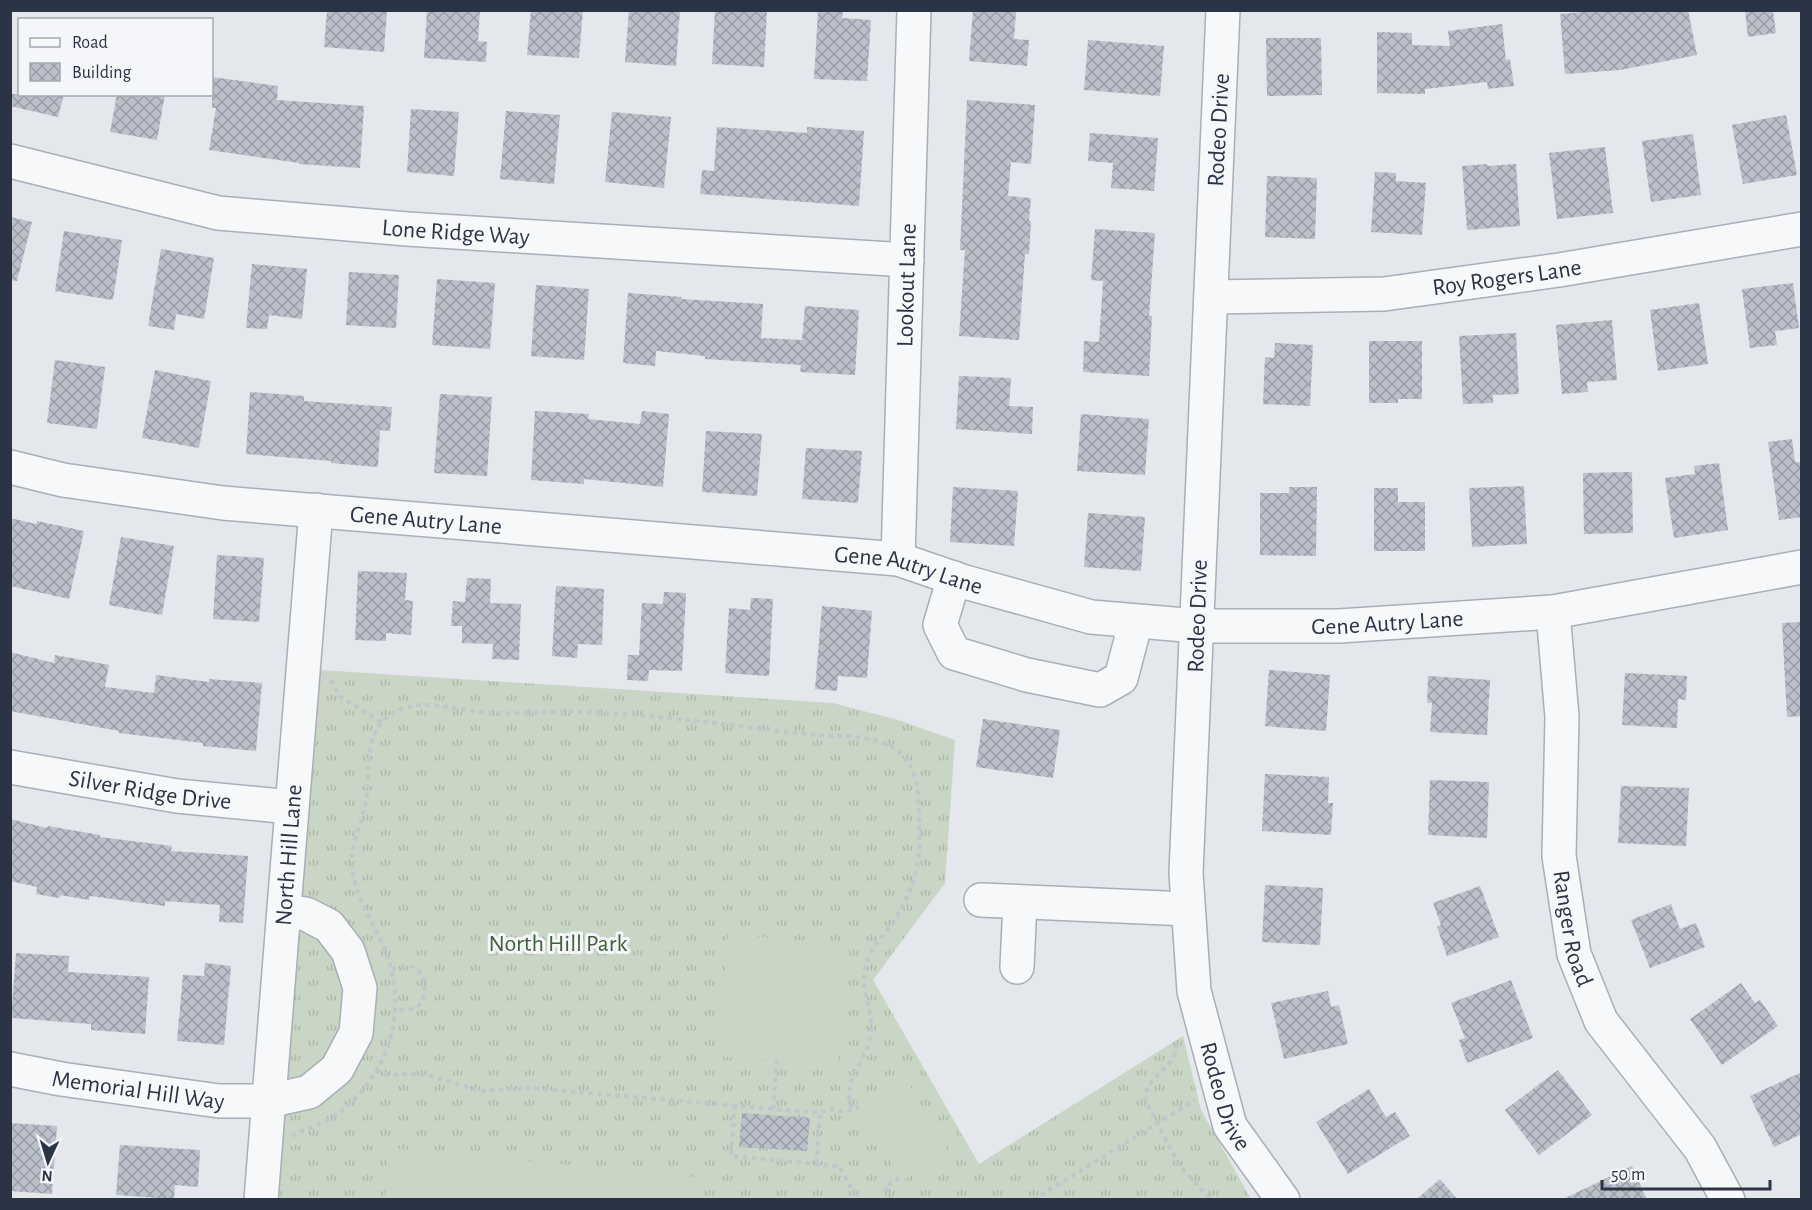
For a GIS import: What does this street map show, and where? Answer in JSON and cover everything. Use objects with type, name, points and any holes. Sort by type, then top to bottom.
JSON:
[{"type":"street","name":"Lookout Lane","points":[[898,559],[914,10]]},
{"type":"street","name":"Rodeo Drive","points":[[1223,10],[1186,873],[1194,991],[1230,1125],[1283,1200]]},
{"type":"street","name":"Lone Ridge Way","points":[[10,161],[218,213],[407,230],[907,260]]},
{"type":"street","name":"Roy Rogers Lane","points":[[1211,297],[1384,294],[1559,270],[1802,229]]},
{"type":"street","name":"Gene Autry Lane","points":[[10,467],[63,480],[223,503],[898,559],[954,578],[1091,617],[1197,626],[1339,626],[1553,612],[1802,567]]},
{"type":"street","name":"North Hill Lane","points":[[261,1200],[316,510]]},
{"type":"street","points":[[954,578],[940,625],[954,652],[1027,675],[1100,690],[1121,678],[1136,621]]},
{"type":"street","name":"Ranger Road","points":[[1553,612],[1562,717],[1558,856],[1574,954],[1601,1021],[1700,1148],[1728,1200]]},
{"type":"street","name":"Silver Ridge Drive","points":[[10,767],[177,796],[291,807]]},
{"type":"street","points":[[981,900],[1188,909]]},
{"type":"street","points":[[1017,967],[1020,902]]},
{"type":"street","name":"Memorial Hill Way","points":[[10,1068],[61,1079],[219,1101],[269,1101],[309,1092],[337,1069],[356,1033],[360,988],[348,951],[329,926],[306,914],[285,911]]},
{"type":"path","points":[[329,676],[339,696],[382,723]]},
{"type":"path","points":[[290,1141],[292,1136],[321,1125],[363,1091],[376,1071],[393,1030],[396,996],[392,969],[386,951],[361,904],[352,866],[352,852],[368,795],[369,746],[373,735],[389,715],[399,709],[419,704],[489,713],[630,714],[778,731],[856,736],[890,745],[901,753],[915,776],[918,796],[920,842],[918,867],[912,888],[895,919],[874,947],[864,972],[872,1030],[868,1046],[852,1077],[849,1091],[851,1109]]},
{"type":"path","points":[[392,969],[414,967],[420,972],[425,991],[420,1005],[395,1011]]},
{"type":"path","points":[[1177,1044],[1175,1056],[1147,1088],[1144,1096],[1179,1166],[1211,1200]]},
{"type":"path","points":[[773,1109],[777,1061]]},
{"type":"path","points":[[376,1071],[388,1075],[428,1075],[480,1091],[531,1088],[820,1113],[828,1109],[845,1112],[858,1107]]},
{"type":"path","points":[[1033,1200],[1203,1096],[1221,1091]]},
{"type":"path","points":[[735,1105],[731,1156],[839,1166],[858,1200]]},
{"type":"path","points":[[816,1164],[820,1113]]},
{"type":"path","points":[[891,1200],[885,1187],[900,1177]]},
{"type":"green space","name":"North Hill Park","points":[[320,670],[833,703],[898,720],[955,740],[945,883],[873,980],[979,1164],[1183,1036],[1201,1110],[1251,1199],[276,1200]]},
{"type":"green space","points":[[728,934],[849,945],[838,1067],[717,1056]]},
{"type":"green space","points":[[904,1076],[949,1153],[902,1181],[856,1104]]},
{"type":"green space","points":[[390,1148],[705,1178],[703,1199],[385,1199]]},
{"type":"building","points":[[327,10],[387,10],[384,52],[324,47]]},
{"type":"building","points":[[427,10],[480,10],[478,41],[487,42],[486,62],[424,58]]},
{"type":"building","points":[[531,10],[583,10],[579,58],[527,55]]},
{"type":"building","points":[[629,10],[680,10],[676,66],[625,62]]},
{"type":"building","points":[[715,10],[767,10],[764,67],[712,64]]},
{"type":"building","points":[[818,10],[843,10],[842,18],[871,20],[867,81],[814,79]]},
{"type":"building","points":[[973,10],[1016,11],[1014,39],[1029,40],[1027,66],[969,61]]},
{"type":"building","points":[[1604,10],[1688,10],[1697,55],[1620,70],[1565,74],[1560,14]]},
{"type":"building","points":[[1745,10],[1773,10],[1776,33],[1748,37]]},
{"type":"building","points":[[1502,24],[1506,60],[1510,59],[1514,86],[1488,89],[1487,82],[1425,89],[1425,94],[1377,93],[1377,32],[1412,33],[1412,45],[1450,46],[1448,31]]},
{"type":"building","points":[[1266,38],[1321,38],[1322,95],[1267,96]]},
{"type":"building","points":[[1088,40],[1164,46],[1160,96],[1084,90]]},
{"type":"building","points":[[213,77],[278,86],[277,100],[364,106],[360,168],[299,164],[209,150],[216,108],[212,108]]},
{"type":"building","points":[[10,94],[63,96],[58,117],[10,106]]},
{"type":"building","points":[[117,96],[165,96],[157,140],[110,132]]},
{"type":"building","points":[[967,100],[1035,105],[1031,164],[1011,162],[1008,196],[1031,198],[1029,254],[1025,254],[1019,340],[959,336],[965,250],[960,250]]},
{"type":"building","points":[[411,109],[459,112],[454,176],[407,172]]},
{"type":"building","points":[[506,111],[560,115],[554,184],[500,179]]},
{"type":"building","points":[[612,112],[671,117],[664,188],[605,182]]},
{"type":"building","points":[[1786,115],[1797,175],[1743,184],[1732,125]]},
{"type":"building","points":[[717,127],[807,133],[807,127],[864,131],[859,206],[700,194],[702,170],[714,171]]},
{"type":"building","points":[[1090,133],[1158,138],[1154,191],[1111,188],[1113,163],[1088,161]]},
{"type":"building","points":[[1693,134],[1701,195],[1651,202],[1642,141]]},
{"type":"building","points":[[1605,147],[1613,213],[1557,219],[1549,153]]},
{"type":"building","points":[[1487,164],[1488,166],[1516,164],[1520,226],[1467,230],[1462,166]]},
{"type":"building","points":[[1375,172],[1396,173],[1396,181],[1426,183],[1422,235],[1371,232]]},
{"type":"building","points":[[1267,176],[1317,178],[1315,239],[1265,237]]},
{"type":"building","points":[[10,217],[32,222],[17,281],[10,280]]},
{"type":"building","points":[[1095,229],[1155,233],[1149,316],[1152,316],[1149,376],[1083,372],[1084,341],[1099,342],[1103,281],[1091,280]]},
{"type":"building","points":[[64,231],[122,240],[113,300],[55,291]]},
{"type":"building","points":[[161,249],[214,258],[204,319],[176,314],[174,330],[148,326]]},
{"type":"building","points":[[252,264],[307,269],[302,319],[269,315],[267,329],[246,328]]},
{"type":"building","points":[[349,272],[399,275],[396,328],[346,325]]},
{"type":"building","points":[[437,279],[495,283],[490,349],[432,345]]},
{"type":"building","points":[[1793,283],[1799,328],[1775,331],[1777,345],[1750,348],[1742,289]]},
{"type":"building","points":[[536,285],[589,289],[584,360],[531,356]]},
{"type":"building","points":[[628,293],[763,304],[761,338],[802,340],[805,306],[859,310],[855,375],[800,372],[801,365],[705,359],[705,356],[656,351],[655,366],[623,363]]},
{"type":"building","points":[[1699,303],[1708,364],[1658,371],[1650,310]]},
{"type":"building","points":[[1612,320],[1617,380],[1587,382],[1588,392],[1562,394],[1556,325]]},
{"type":"building","points":[[1516,333],[1519,394],[1493,395],[1493,403],[1463,404],[1459,336]]},
{"type":"building","points":[[1369,341],[1422,341],[1422,399],[1398,399],[1398,403],[1369,403]]},
{"type":"building","points":[[1275,343],[1313,345],[1310,406],[1263,404],[1265,357],[1274,358]]},
{"type":"building","points":[[55,360],[105,367],[97,429],[47,423]]},
{"type":"building","points":[[155,370],[211,381],[199,448],[142,438]]},
{"type":"building","points":[[959,376],[1011,378],[1009,406],[1033,407],[1032,434],[956,429]]},
{"type":"building","points":[[250,392],[304,396],[304,401],[392,407],[390,431],[380,430],[378,467],[246,454]]},
{"type":"building","points":[[440,394],[492,397],[487,476],[434,473]]},
{"type":"building","points":[[535,411],[589,414],[588,419],[640,424],[642,411],[669,414],[663,487],[584,479],[584,484],[531,480]]},
{"type":"building","points":[[1081,414],[1149,419],[1145,475],[1077,471]]},
{"type":"building","points":[[706,431],[762,434],[757,496],[702,492]]},
{"type":"building","points":[[1792,439],[1795,462],[1802,462],[1802,517],[1779,520],[1768,442]]},
{"type":"building","points":[[806,448],[862,451],[858,503],[802,499]]},
{"type":"building","points":[[1719,463],[1728,530],[1674,538],[1665,478],[1695,474],[1694,466]]},
{"type":"building","points":[[1632,472],[1633,533],[1584,534],[1583,473]]},
{"type":"building","points":[[1524,486],[1527,544],[1472,547],[1469,488]]},
{"type":"building","points":[[953,487],[1018,491],[1014,546],[950,542]]},
{"type":"building","points":[[1289,487],[1317,487],[1316,556],[1260,555],[1260,493],[1289,493]]},
{"type":"building","points":[[1374,488],[1398,488],[1398,502],[1425,502],[1425,551],[1374,551]]},
{"type":"building","points":[[1088,513],[1145,517],[1141,571],[1084,567]]},
{"type":"building","points":[[10,518],[84,531],[69,599],[10,586]]},
{"type":"building","points":[[121,537],[174,546],[162,615],[109,605]]},
{"type":"building","points":[[217,555],[264,558],[259,622],[213,619]]},
{"type":"building","points":[[358,571],[407,573],[405,600],[413,601],[411,635],[386,633],[386,641],[355,640]]},
{"type":"building","points":[[467,578],[491,579],[490,603],[521,604],[519,660],[492,659],[493,644],[462,643],[462,626],[451,626],[453,601],[465,602]]},
{"type":"building","points":[[556,586],[604,589],[602,645],[578,644],[577,658],[552,656]]},
{"type":"building","points":[[664,592],[686,593],[682,671],[649,670],[648,681],[627,680],[628,655],[639,655],[642,603],[663,604]]},
{"type":"building","points":[[751,598],[773,599],[769,676],[725,673],[729,608],[750,610]]},
{"type":"building","points":[[822,606],[872,611],[867,678],[838,676],[837,691],[815,689]]},
{"type":"building","points":[[1802,622],[1802,716],[1787,717],[1782,623]]},
{"type":"building","points":[[10,652],[54,663],[55,655],[109,665],[105,687],[154,693],[156,675],[209,682],[209,679],[262,683],[256,751],[203,746],[203,743],[119,733],[119,731],[10,711]]},
{"type":"building","points":[[1269,670],[1330,675],[1326,731],[1265,726]]},
{"type":"building","points":[[1625,673],[1687,676],[1686,700],[1678,699],[1677,728],[1622,725]]},
{"type":"building","points":[[1428,676],[1490,680],[1487,735],[1430,732],[1432,703],[1427,703]]},
{"type":"building","points":[[983,719],[1060,730],[1053,778],[976,767]]},
{"type":"building","points":[[1265,774],[1329,777],[1328,803],[1333,803],[1331,835],[1262,831]]},
{"type":"building","points":[[1430,780],[1489,782],[1487,838],[1428,835]]},
{"type":"building","points":[[1621,786],[1689,788],[1686,846],[1618,843]]},
{"type":"building","points":[[10,819],[47,828],[48,826],[100,835],[100,837],[172,846],[171,851],[248,856],[243,923],[219,922],[220,905],[165,901],[165,906],[90,896],[89,900],[36,894],[37,887],[10,881]]},
{"type":"building","points":[[1265,885],[1323,888],[1320,945],[1262,942]]},
{"type":"building","points":[[1480,886],[1499,937],[1447,956],[1437,927],[1441,925],[1433,903]]},
{"type":"building","points":[[1671,904],[1680,929],[1696,923],[1705,947],[1650,968],[1631,920]]},
{"type":"building","points":[[16,953],[69,956],[68,972],[149,977],[145,1034],[91,1030],[91,1024],[11,1018]]},
{"type":"building","points":[[205,963],[231,966],[224,1045],[177,1041],[183,975],[204,976]]},
{"type":"building","points":[[1511,980],[1533,1038],[1467,1063],[1459,1040],[1465,1038],[1451,1003]]},
{"type":"building","points":[[1741,983],[1755,1003],[1760,1000],[1778,1026],[1722,1065],[1690,1019]]},
{"type":"building","points":[[1328,991],[1331,1007],[1339,1005],[1348,1044],[1284,1059],[1271,1003]]},
{"type":"building","points":[[1558,1070],[1592,1115],[1539,1155],[1505,1110]]},
{"type":"building","points":[[1802,1072],[1802,1134],[1774,1147],[1750,1096]]},
{"type":"building","points":[[1369,1089],[1386,1117],[1395,1112],[1410,1136],[1348,1174],[1316,1122]]},
{"type":"building","points":[[742,1113],[810,1118],[807,1151],[739,1147]]},
{"type":"building","points":[[10,1123],[57,1126],[52,1194],[10,1191]]},
{"type":"building","points":[[120,1145],[200,1150],[198,1187],[175,1185],[174,1199],[116,1195]]},
{"type":"building","points":[[1632,1166],[1647,1200],[1561,1200]]},
{"type":"building","points":[[1440,1179],[1458,1200],[1416,1200]]}]
